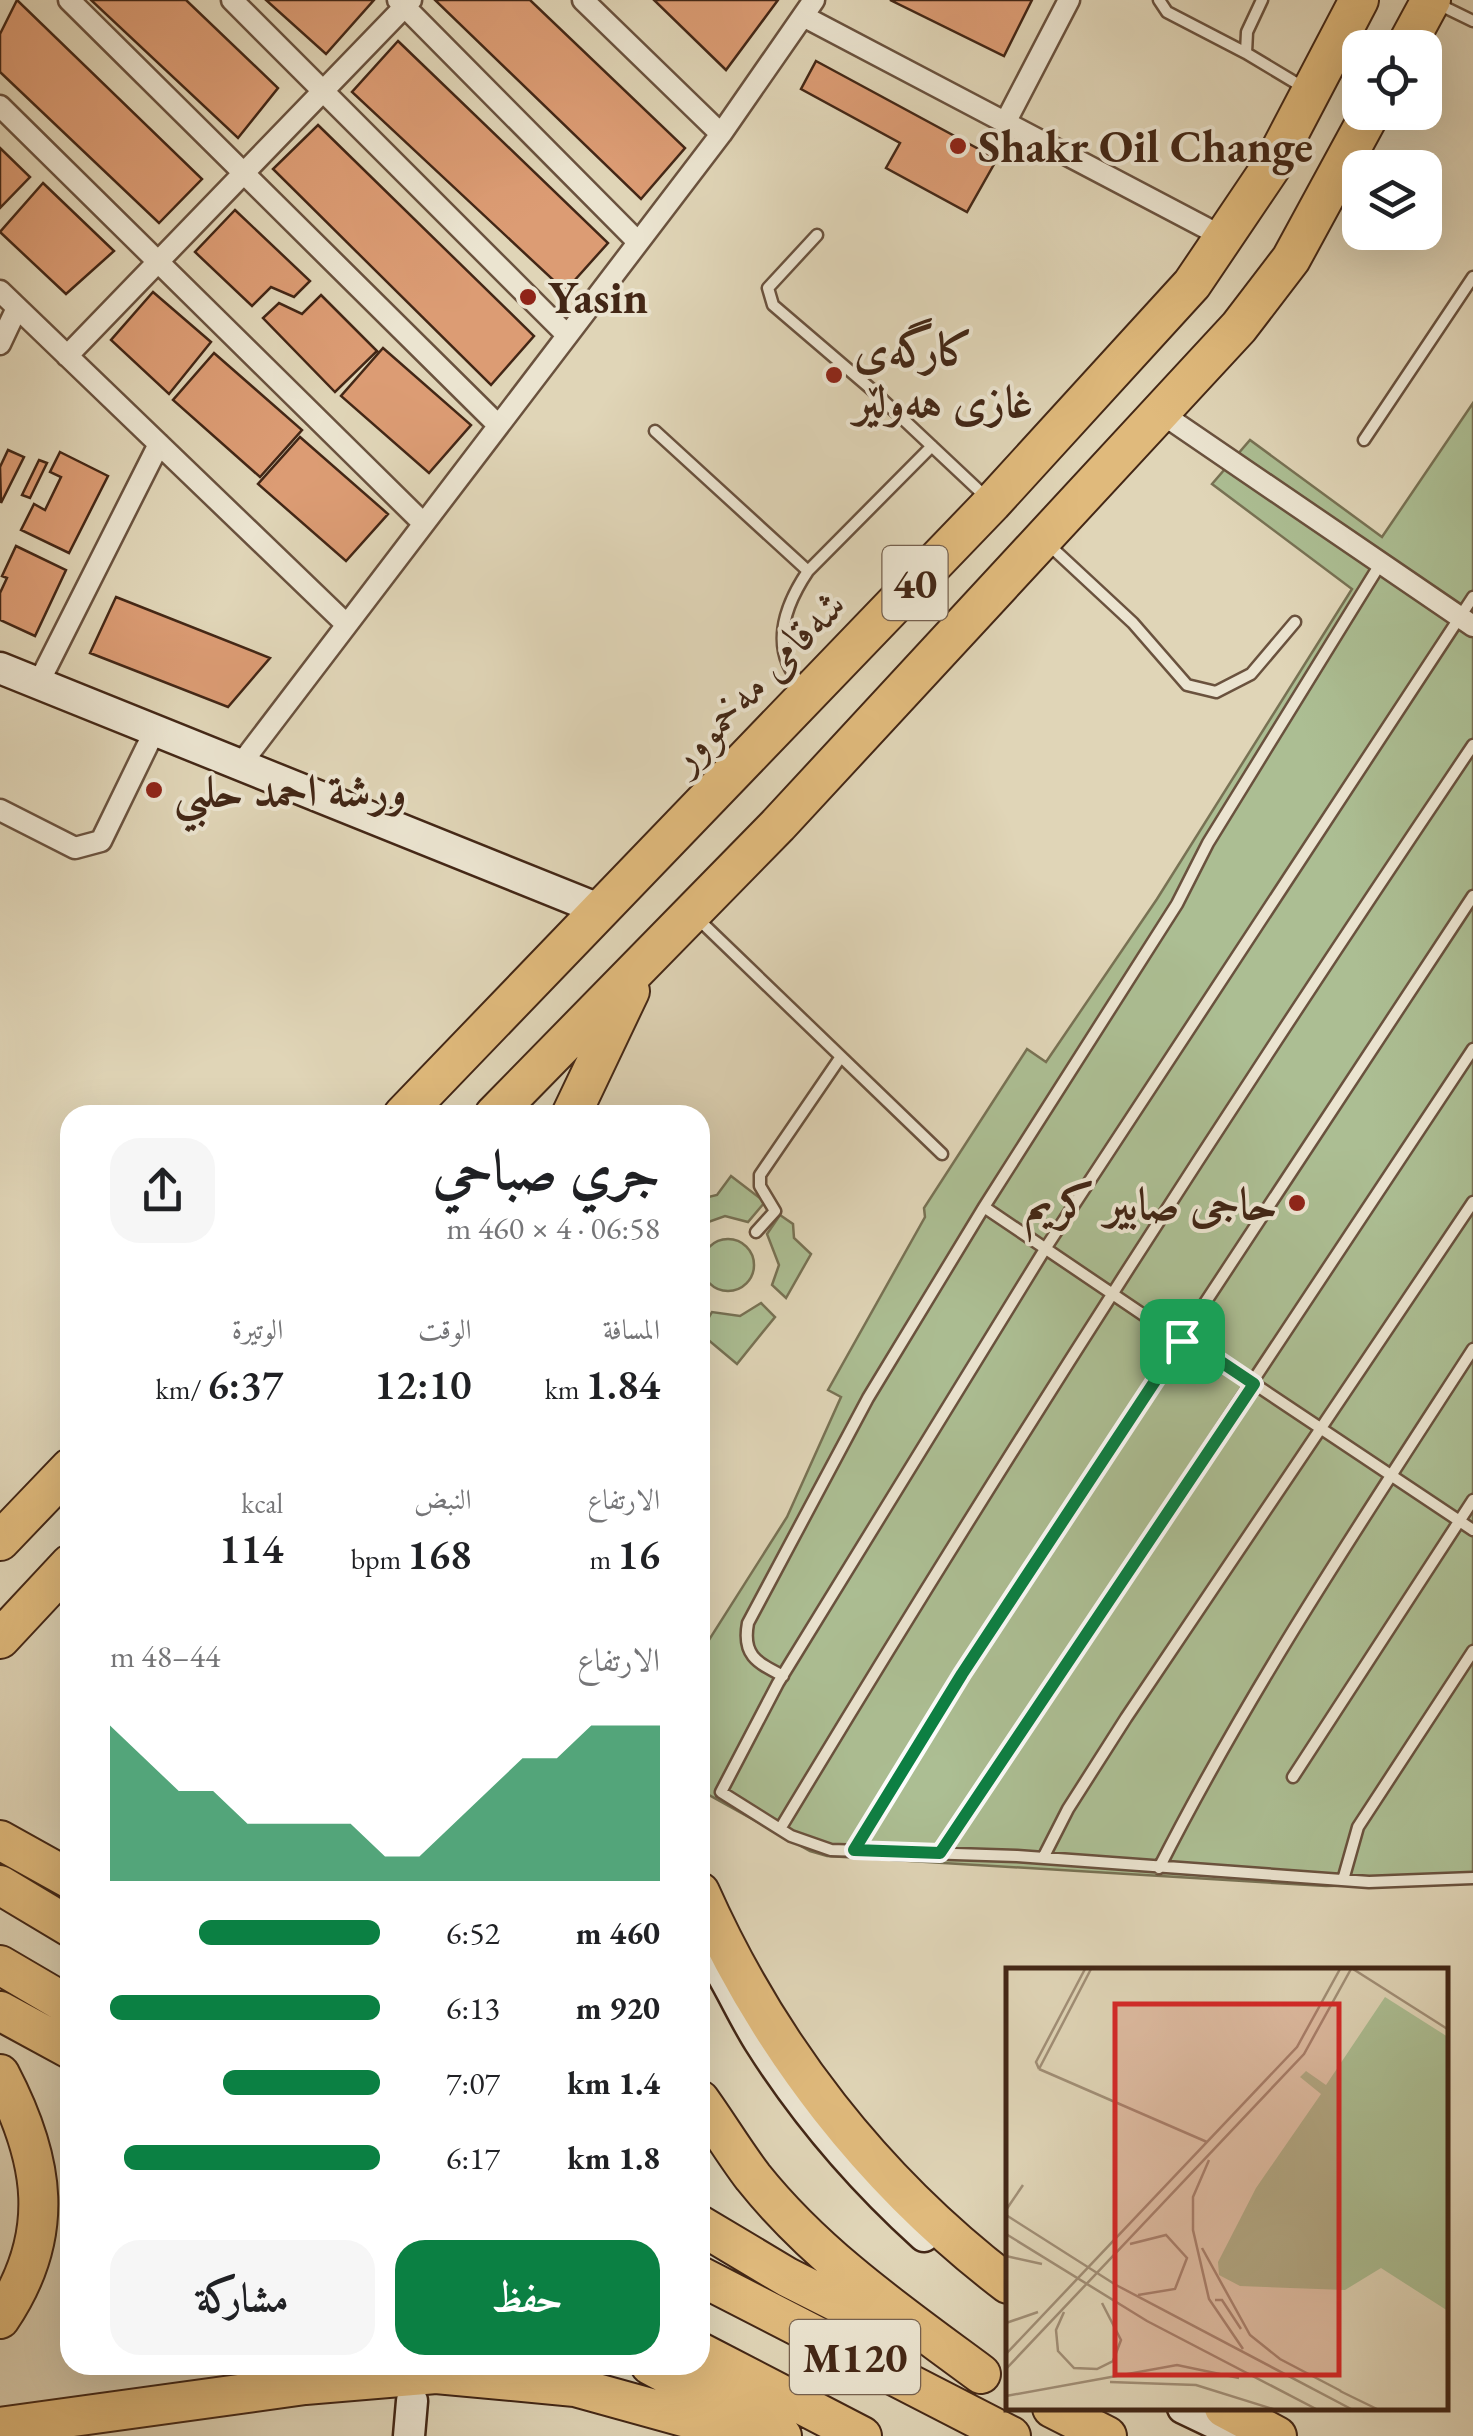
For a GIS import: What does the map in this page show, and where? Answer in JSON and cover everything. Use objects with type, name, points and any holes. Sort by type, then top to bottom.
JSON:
[{"type":"highway","name":"شەقامی مەخموور","points":[[413,1105],[1111,376],[1227,239],[1359,0]]},
{"type":"highway","points":[[1415,30],[1431,0]]},
{"type":"highway","name":"40","points":[[504,1105],[692,913],[1239,327],[1291,259],[1360,130]]},
{"type":"highway","points":[[576,1105],[644,961]]},
{"type":"highway","points":[[0,1541],[60,1478]]},
{"type":"highway","points":[[0,1639],[60,1575]]},
{"type":"highway","points":[[0,1639],[60,1600]]},
{"type":"highway","points":[[0,1840],[60,1873]]},
{"type":"highway","points":[[0,1885],[60,1920]]},
{"type":"highway","points":[[710,1912],[742,1978],[821,2099],[883,2173],[1006,2282]]},
{"type":"highway","points":[[0,1965],[60,2000]]},
{"type":"highway","points":[[0,2011],[60,2043]]},
{"type":"highway","points":[[0,2074],[22,2115],[36,2158],[40,2208],[30,2261],[0,2319]]},
{"type":"highway","points":[[710,2115],[753,2177],[804,2233],[859,2282],[994,2380]]},
{"type":"highway","points":[[710,2231],[787,2277],[994,2380]]},
{"type":"highway","name":"M120","points":[[710,2281],[1011,2436]]},
{"type":"highway","name":"M120","points":[[710,2357],[862,2436]]},
{"type":"highway","points":[[0,2427],[304,2384],[423,2375]]},
{"type":"highway","points":[[447,2375],[575,2387],[689,2415],[752,2436]]},
{"type":"highway","points":[[669,2375],[782,2436]]},
{"type":"highway","points":[[1058,2411],[1107,2436]]},
{"type":"highway","points":[[1230,2411],[1277,2436]]},
{"type":"street","points":[[68,0],[498,425]]},
{"type":"street","points":[[232,0],[567,335]]},
{"type":"street","points":[[583,0],[720,134]]},
{"type":"street","points":[[1006,122],[1068,0]]},
{"type":"street","points":[[67,356],[405,2],[638,242]]},
{"type":"street","points":[[240,764],[720,134],[808,8],[1006,122],[1227,239]]},
{"type":"street","points":[[0,106],[423,523]]},
{"type":"street","points":[[0,291],[346,624]]},
{"type":"street","points":[[0,344],[17,308]]},
{"type":"street","points":[[1160,413],[1466,622]]},
{"type":"street","points":[[38,684],[160,444]]},
{"type":"street","points":[[3,675],[38,684],[601,910]]},
{"type":"street","points":[[0,810],[75,848],[102,841],[155,730]]},
{"type":"street","points":[[710,1958],[770,2057],[845,2157],[927,2239],[1006,2303]]},
{"type":"street","points":[[409,2436],[412,2401]]},
{"type":"street","points":[[1189,2411],[1242,2436]]},
{"type":"lane","points":[[1159,0],[1167,12],[1311,92]]},
{"type":"lane","points":[[1246,54],[1247,32],[1262,0]]},
{"type":"lane","points":[[1431,0],[1473,21]]},
{"type":"lane","points":[[817,235],[768,288],[772,305],[992,503]]},
{"type":"lane","points":[[1364,440],[1473,277]]},
{"type":"lane","points":[[655,430],[808,572]]},
{"type":"lane","points":[[810,693],[791,674],[780,640],[794,593],[808,572],[932,446]]},
{"type":"lane","points":[[1043,540],[1133,623],[1187,684],[1216,692],[1252,674],[1295,622]]},
{"type":"lane","points":[[783,1676],[754,1661],[747,1651],[748,1622],[868,1398],[1177,904],[1208,842],[1379,566]]},
{"type":"lane","points":[[1473,597],[1466,622],[1046,1249],[783,1676],[721,1792],[816,1848],[1043,1858],[1343,1880],[1473,1878]]},
{"type":"lane","points":[[780,1829],[916,1602],[1473,745]]},
{"type":"lane","points":[[854,1850],[1002,1611],[1473,896]]},
{"type":"lane","points":[[692,913],[942,1154]]},
{"type":"lane","points":[[940,1853],[1473,1049]]},
{"type":"lane","points":[[756,1232],[776,1211],[760,1186],[760,1175],[840,1058]]},
{"type":"lane","points":[[1043,1858],[1083,1784],[1473,1202]]},
{"type":"lane","points":[[984,1207],[1473,1530]]},
{"type":"lane","points":[[1159,1868],[1221,1746],[1473,1349]]},
{"type":"lane","points":[[1293,1777],[1473,1500]]},
{"type":"lane","points":[[1343,1880],[1358,1826],[1473,1651]]},
{"type":"green space","points":[[1473,403],[1473,1883],[1326,1886],[827,1856],[810,1851],[710,1796],[710,1638],[787,1517],[841,1397],[828,1390],[925,1217],[924,1208],[1027,1049],[1046,1062],[1157,899],[1352,589],[1212,484],[1250,440],[1382,537]]},
{"type":"green space","points":[[731,1176],[765,1202],[748,1222],[725,1216],[710,1221],[710,1197],[717,1195]]},
{"type":"green space","points":[[780,1215],[793,1224],[794,1238],[811,1254],[786,1298],[772,1285],[779,1265],[767,1234]]},
{"type":"green space","points":[[728,1239],[738,1241],[752,1255],[754,1265],[747,1284],[728,1291],[710,1285],[710,1245]]},
{"type":"green space","points":[[761,1303],[775,1317],[737,1364],[710,1341],[710,1316],[712,1312],[740,1316]]},
{"type":"building","points":[[17,0],[202,179],[159,223],[0,72],[0,34]]},
{"type":"building","points":[[91,0],[186,0],[278,88],[238,138]]},
{"type":"building","points":[[266,0],[374,0],[326,54]]},
{"type":"building","points":[[435,0],[530,0],[685,148],[641,199]]},
{"type":"building","points":[[654,0],[778,0],[726,70]]},
{"type":"building","points":[[890,0],[1032,0],[1004,56]]},
{"type":"building","points":[[398,41],[608,243],[565,291],[352,92]]},
{"type":"building","points":[[816,61],[997,159],[967,212],[886,168],[900,143],[801,89]]},
{"type":"building","points":[[318,125],[534,336],[491,385],[273,169]]},
{"type":"building","points":[[0,148],[30,177],[0,208]]},
{"type":"building","points":[[43,183],[114,251],[66,294],[0,232]]},
{"type":"building","points":[[235,210],[310,281],[294,297],[271,287],[252,306],[195,252]]},
{"type":"building","points":[[153,292],[211,342],[169,394],[111,340]]},
{"type":"building","points":[[321,295],[377,351],[335,392],[263,318],[279,303],[302,314]]},
{"type":"building","points":[[383,348],[471,425],[429,473],[341,396]]},
{"type":"building","points":[[214,353],[302,430],[260,477],[173,400]]},
{"type":"building","points":[[300,437],[388,514],[346,561],[258,484]]},
{"type":"building","points":[[8,450],[24,457],[1,503],[0,467]]},
{"type":"building","points":[[60,452],[108,476],[69,553],[21,530],[34,504],[45,510],[61,477],[50,472]]},
{"type":"building","points":[[39,460],[47,463],[30,498],[22,495]]},
{"type":"building","points":[[16,546],[66,570],[35,636],[0,620],[0,593],[7,578],[2,576]]},
{"type":"building","points":[[116,597],[270,658],[228,707],[90,653]]},
{"type":"place","name":"Shakr Oil Change","points":[[958,146]]},
{"type":"place","name":"Yasin","points":[[528,297]]},
{"type":"place","name":"کارگەی غازی هەولێر","points":[[834,375]]},
{"type":"place","name":"ورشة احمد حلبي","points":[[154,790]]},
{"type":"place","name":"حاجی صابیر کریم","points":[[1297,1203]]},
{"type":"route","points":[[1184,1337],[1254,1384],[940,1853],[854,1850],[912,1751],[1182,1341],[1184,1337]]}]
